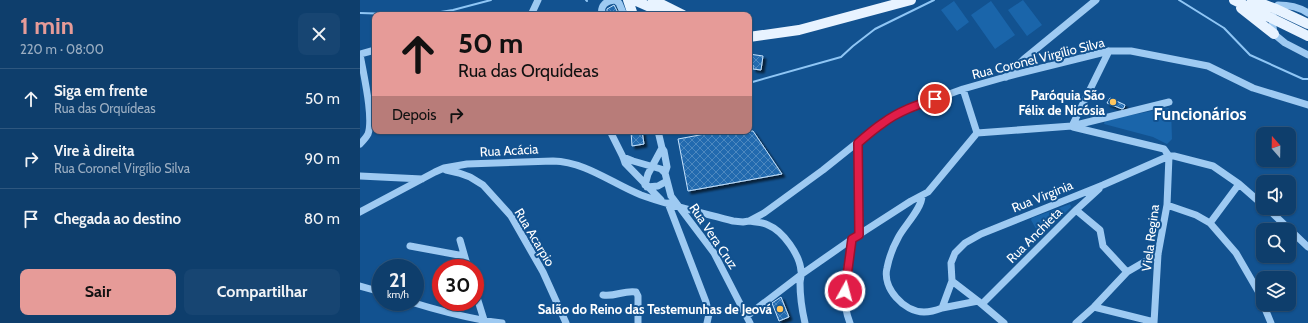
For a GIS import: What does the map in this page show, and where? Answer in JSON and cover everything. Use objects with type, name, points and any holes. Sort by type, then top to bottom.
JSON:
[{"type":"main road","points":[[628,0],[632,12]]},
{"type":"main road","points":[[634,0],[674,12]]},
{"type":"main road","points":[[752,32],[816,21],[892,0]]},
{"type":"main road","points":[[752,37],[799,30],[911,0]]},
{"type":"main road","points":[[1229,0],[1274,34]]},
{"type":"main road","points":[[1234,0],[1275,11],[1308,36]]},
{"type":"main road","points":[[1252,0],[1308,24]]},
{"type":"main road","points":[[1257,0],[1271,2],[1275,11]]},
{"type":"main road","points":[[653,5],[664,12]]},
{"type":"street","points":[[532,12],[538,0]]},
{"type":"street","points":[[601,12],[603,4],[609,0],[615,0],[619,4],[623,12]]},
{"type":"street","points":[[1005,77],[1024,59],[1096,0]]},
{"type":"street","points":[[1288,0],[1275,11],[1274,34],[1285,43],[1308,55]]},
{"type":"street","points":[[1275,11],[1288,5],[1297,7],[1308,13]]},
{"type":"street","points":[[360,144],[368,135],[370,127],[369,108],[360,54],[372,51]]},
{"type":"street","points":[[1072,126],[1109,51]]},
{"type":"street","name":"Rua Coronel Virgílio Silva","points":[[750,221],[764,213],[884,122],[914,106],[963,89],[1005,77],[1109,51],[1131,51],[1208,66],[1253,88],[1308,105]]},
{"type":"street","points":[[1024,59],[1030,71]]},
{"type":"street","points":[[963,89],[977,133]]},
{"type":"street","points":[[749,320],[802,274],[852,239],[911,201],[928,192],[977,133],[1072,126],[1168,102]]},
{"type":"street","points":[[1072,126],[1164,149],[1169,156],[1213,166],[1240,184],[1256,199]]},
{"type":"street","points":[[612,134],[625,163],[646,186],[665,202],[733,221],[750,221],[768,225],[782,235],[798,256],[802,274],[800,282],[802,311],[805,323]]},
{"type":"street","name":"Rua Vera Cruz","points":[[659,134],[664,151],[667,167],[665,173],[671,196],[714,253],[749,320]]},
{"type":"street","points":[[858,143],[859,235]]},
{"type":"street","points":[[646,186],[646,178],[662,148]]},
{"type":"street","name":"Rua Virginia","points":[[952,281],[951,263],[955,253],[965,243],[981,234],[1103,185],[1169,156]]},
{"type":"street","name":"Viela Regina","points":[[1154,322],[1158,254],[1167,205],[1169,156]]},
{"type":"street","points":[[623,157],[660,169],[665,173]]},
{"type":"street","name":"Rua Acácia","points":[[360,212],[444,168],[474,164],[537,161],[563,161],[580,165],[640,194],[665,202]]},
{"type":"street","name":"Rua Acarpio","points":[[444,168],[470,177],[482,185],[511,216],[543,272],[566,323]]},
{"type":"street","points":[[360,176],[422,179]]},
{"type":"street","points":[[646,186],[660,185],[667,181]]},
{"type":"street","points":[[1210,223],[1240,184]]},
{"type":"street","name":"Rua Anchieta","points":[[980,302],[1103,185]]},
{"type":"street","points":[[922,196],[922,201],[898,238],[886,269],[890,289],[898,299],[911,310],[924,312],[980,302]]},
{"type":"street","points":[[665,202],[706,302],[709,314],[707,323]]},
{"type":"street","points":[[1167,205],[1196,215],[1210,223],[1236,253],[1256,288]]},
{"type":"street","points":[[1076,210],[1100,230],[1103,246],[1127,272]]},
{"type":"street","points":[[1274,215],[1308,247]]},
{"type":"street","points":[[850,323],[844,304],[852,239]]},
{"type":"street","points":[[460,240],[465,259]]},
{"type":"street","points":[[410,246],[464,256]]},
{"type":"street","points":[[1076,323],[1094,307],[1127,272],[1158,254]]},
{"type":"street","points":[[942,308],[952,281],[980,302],[1004,323]]},
{"type":"street","points":[[360,286],[372,289]]},
{"type":"street","points":[[603,295],[610,296],[630,291],[636,292],[638,296],[638,323]]},
{"type":"street","points":[[424,306],[485,322],[502,323]]},
{"type":"street","points":[[1094,307],[1154,322]]},
{"type":"street","points":[[481,311],[485,322]]},
{"type":"street","points":[[1266,311],[1271,323]]},
{"type":"shaded area","points":[[1023,0],[1042,25],[1027,36],[1008,10]]},
{"type":"shaded area","points":[[954,1],[969,22],[957,31],[941,10]]},
{"type":"shaded area","points":[[991,1],[1015,35],[995,49],[971,15]]},
{"type":"shaded area","points":[[1168,108],[1171,110],[1172,139],[1167,144],[1153,137],[1104,124],[1105,120]]},
{"type":"shaded area","points":[[1070,204],[1071,207],[1043,234],[1039,234],[1031,220],[1032,218]]},
{"type":"building","points":[[614,5],[618,12],[607,12],[607,9]]},
{"type":"building","points":[[752,54],[763,56],[761,70],[753,69]]},
{"type":"building","name":"Paróquia São Félix de Nicósia","points":[[1110,98],[1125,105],[1124,108],[1122,109],[1107,103]]},
{"type":"building","points":[[753,131],[782,174],[688,191],[678,139],[705,134],[752,134]]},
{"type":"building","points":[[631,134],[642,134],[644,144],[632,146]]},
{"type":"building","name":"Salão do Reino das Testemunhas de Jeová","points":[[781,297],[789,317],[779,321],[772,303]]},
{"type":"waterway","points":[[441,12],[491,0]]},
{"type":"waterway","points":[[752,82],[841,57],[875,29],[934,0]]},
{"type":"waterway","points":[[1179,0],[1224,28],[1250,55],[1303,79],[1308,79]]},
{"type":"waterway","points":[[360,13],[372,13]]},
{"type":"place","name":"Paróquia São Félix de Nicósia","points":[[1113,102]]},
{"type":"place","name":"Salão do Reino das Testemunhas de Jeová","points":[[780,309]]},
{"type":"district","name":"Funcionários","points":[[1200,114]]},
{"type":"route","points":[[845,291],[852,239],[859,235],[858,143],[884,122],[896,115],[935,99]]}]
